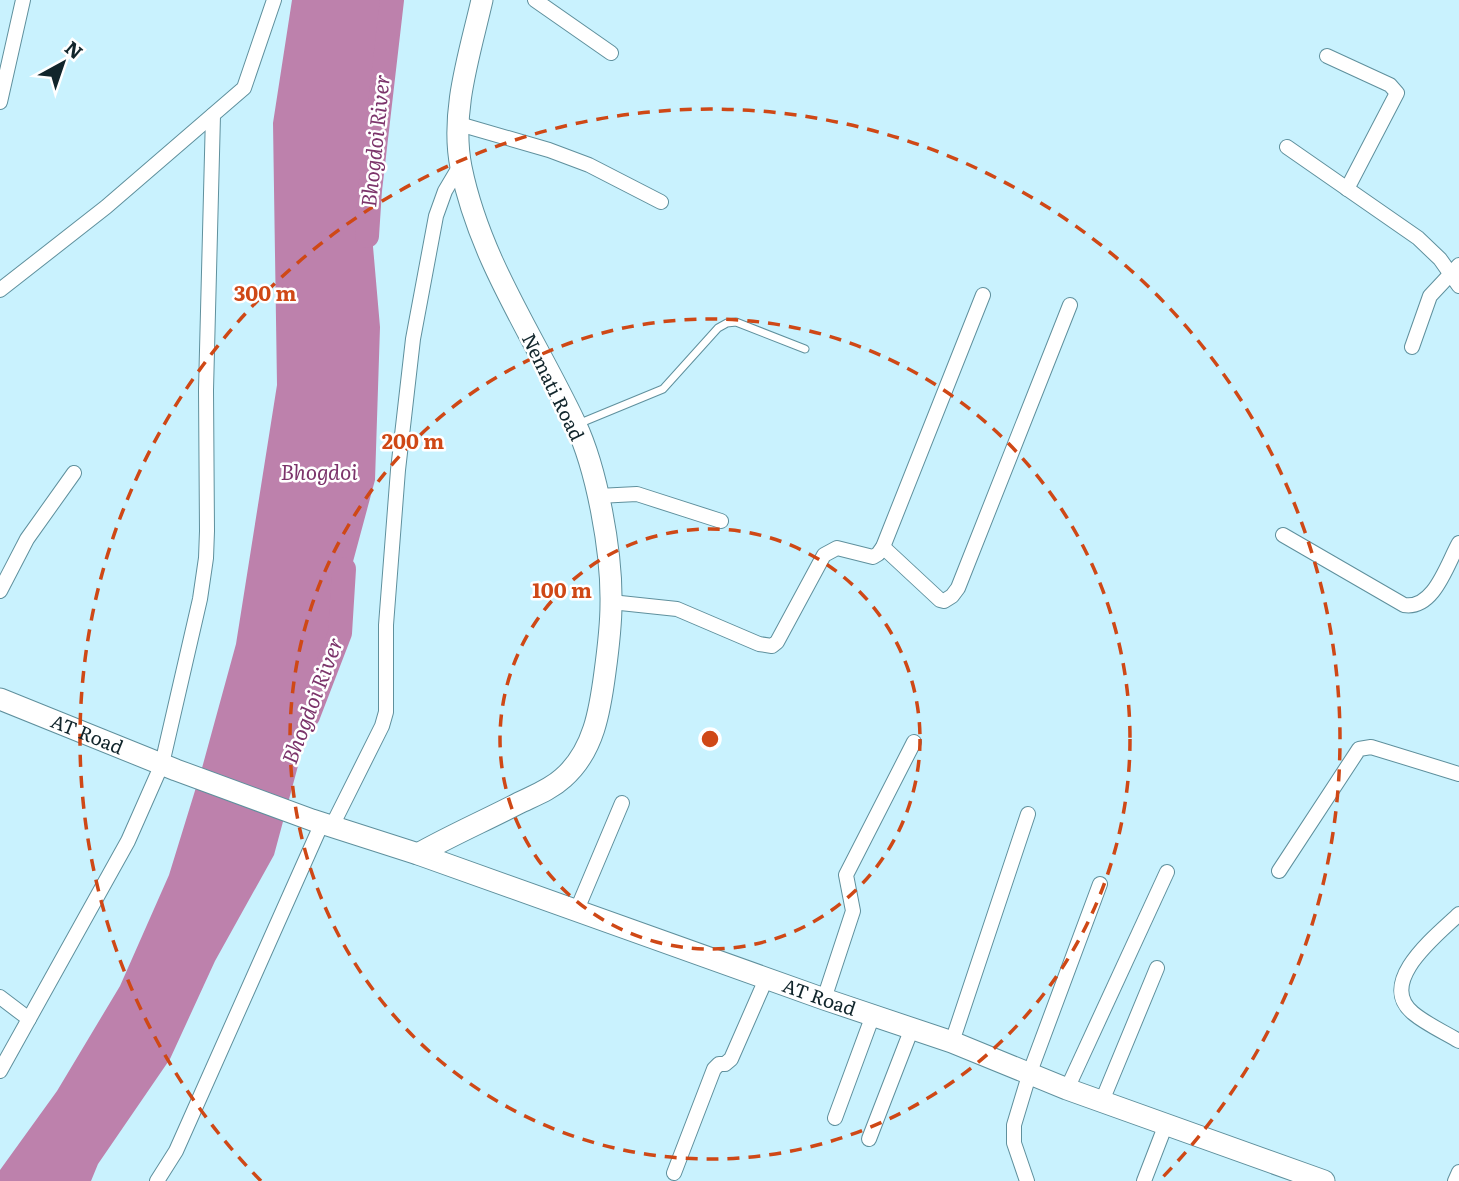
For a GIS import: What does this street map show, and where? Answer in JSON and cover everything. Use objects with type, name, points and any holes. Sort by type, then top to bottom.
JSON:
[{"type":"main road","name":"Nemati Road","points":[[418,854],[548,789],[564,778],[578,761],[593,736],[600,705],[611,602],[598,496],[576,425],[521,323],[486,250],[472,211],[461,164],[458,124],[464,77],[482,0]]},
{"type":"main road","name":"AT Road","points":[[0,699],[169,767],[322,823],[418,854],[576,912],[951,1042],[1067,1089],[1312,1179]]},
{"type":"street","points":[[0,102],[23,0]]},
{"type":"street","points":[[0,290],[106,207],[244,88],[274,0]]},
{"type":"street","points":[[536,0],[611,53]]},
{"type":"street","points":[[1327,56],[1390,85],[1397,93],[1347,189]]},
{"type":"street","points":[[0,1071],[169,767],[206,558],[206,390],[213,115]]},
{"type":"street","points":[[458,124],[572,159],[661,202]]},
{"type":"street","points":[[1287,147],[1418,238],[1456,276],[1438,285],[1430,296],[1412,347]]},
{"type":"street","points":[[157,1181],[176,1151],[322,823],[382,726],[386,712],[386,625],[398,470],[413,339],[436,216],[445,191],[461,164]]},
{"type":"street","points":[[611,602],[677,609],[759,644],[772,646],[783,634],[824,555],[836,548],[873,557],[883,547],[983,295]]},
{"type":"street","points":[[883,547],[940,600],[952,596],[958,588],[984,524],[1069,305]]},
{"type":"street","points":[[0,591],[27,539],[74,473]]},
{"type":"street","points":[[598,496],[637,494],[721,522]]},
{"type":"street","points":[[1283,535],[1404,606],[1412,607],[1425,600],[1433,591],[1459,542]]},
{"type":"street","points":[[824,999],[852,911],[846,875],[914,742]]},
{"type":"street","points":[[1279,871],[1359,749],[1371,747],[1459,774]]},
{"type":"street","points":[[576,912],[622,803]]},
{"type":"street","points":[[951,1042],[1028,814]]},
{"type":"street","points":[[1067,1089],[1167,872]]},
{"type":"street","points":[[1027,1181],[1013,1134],[1030,1072],[1100,884]]},
{"type":"street","points":[[1459,914],[1410,963],[1400,985],[1400,995],[1413,1013],[1459,1041]]},
{"type":"street","points":[[1102,1101],[1157,968]]},
{"type":"street","points":[[674,1173],[713,1069],[719,1063],[725,1064],[731,1059],[766,979]]},
{"type":"street","points":[[0,998],[29,1019]]},
{"type":"street","points":[[835,1118],[873,1016]]},
{"type":"street","points":[[869,1139],[912,1028]]},
{"type":"street","points":[[1144,1181],[1166,1124]]},
{"type":"street","points":[[1455,1181],[1459,1172]]},
{"type":"lane","points":[[576,425],[663,389],[718,328],[732,321],[805,349]]},
{"type":"water","name":"Bhogdoi","points":[[292,0],[384,0],[374,83],[368,189],[380,327],[375,480],[274,855],[215,961],[170,1059],[98,1164],[91,1181],[0,1181],[0,1170],[57,1091],[120,986],[169,875],[236,644],[277,385],[273,123]]},
{"type":"waterway","name":"Bhogdoi River","points":[[367,236],[392,0]]},
{"type":"waterway","name":"Bhogdoi River","points":[[308,716],[340,633],[344,569]]}]
